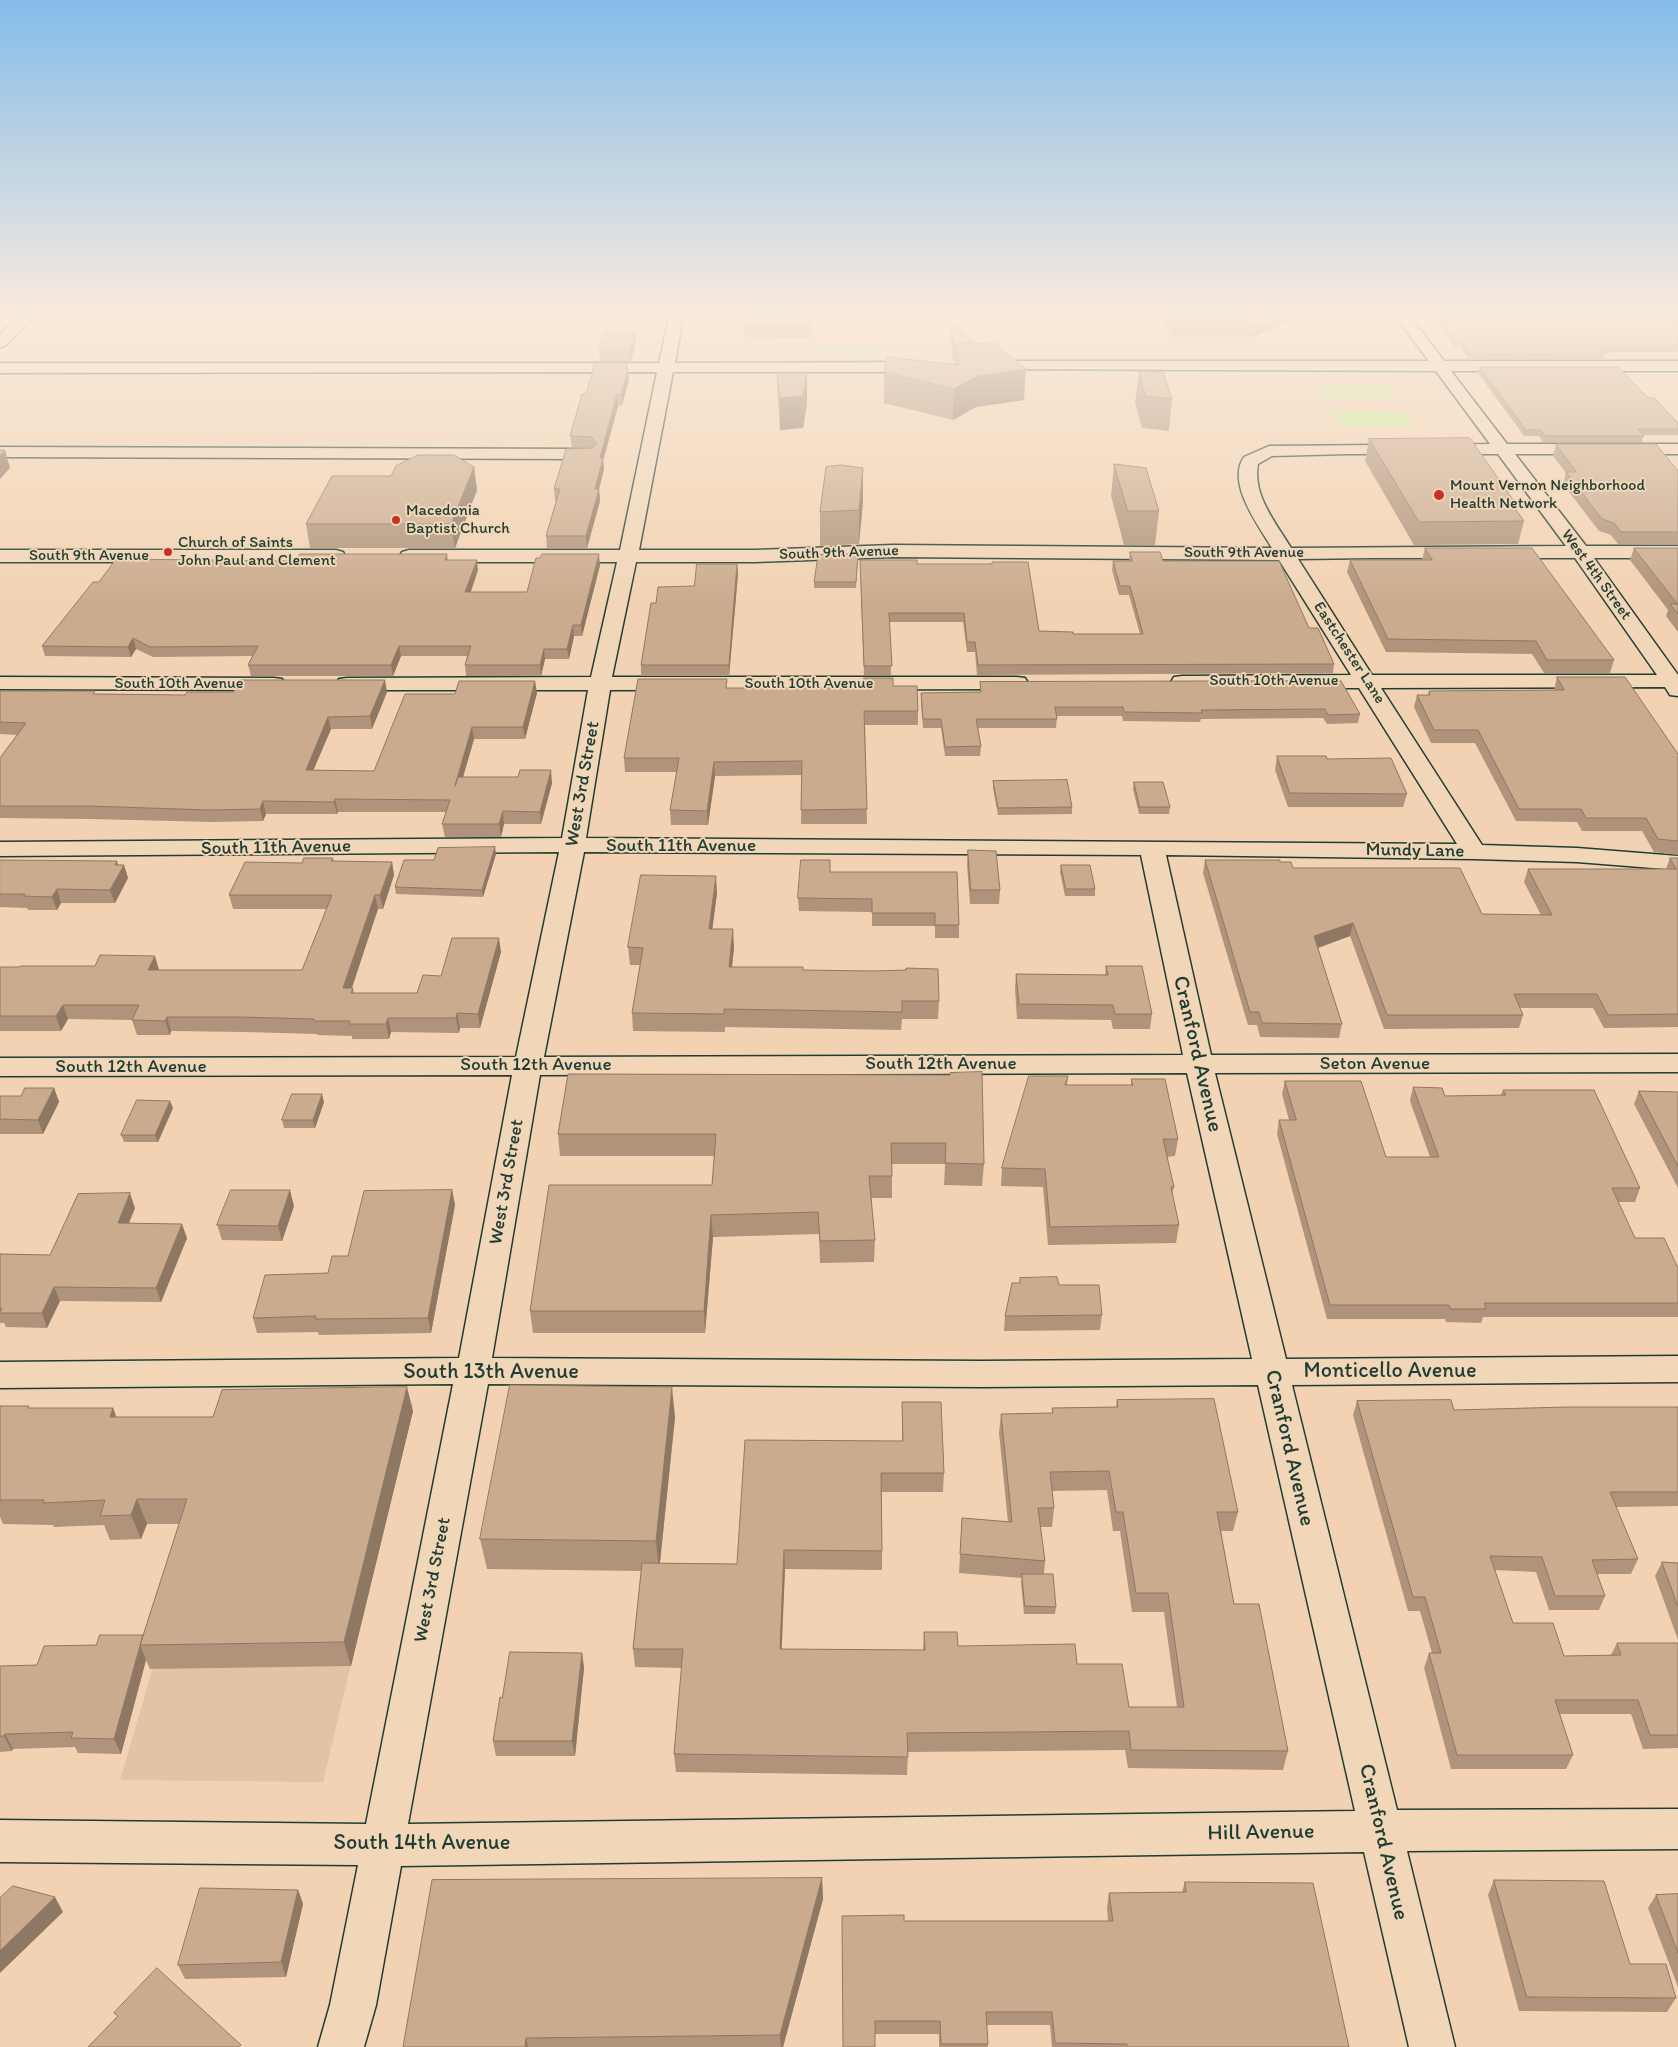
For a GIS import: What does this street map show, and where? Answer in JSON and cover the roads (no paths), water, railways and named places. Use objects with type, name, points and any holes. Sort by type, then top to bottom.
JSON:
[{"type":"street","name":"West 3rd Street","points":[[341,2047],[353,2005],[473,1371],[528,1065],[573,845],[600,684],[656,413]]},
{"type":"street","name":"West 4th Street","points":[[1476,413],[1676,684]]},
{"type":"street","points":[[1504,450],[1678,449]]},
{"type":"street","name":"Eastchester Lane","points":[[1474,852],[1284,554],[1252,498],[1247,475],[1250,462],[1269,450],[1504,450]]},
{"type":"street","points":[[0,452],[588,454]]},
{"type":"street","name":"South 9th Avenue","points":[[393,556],[755,556],[893,551],[1284,554],[1372,552],[1678,552]]},
{"type":"street","name":"South 9th Avenue","points":[[0,556],[353,556]]},
{"type":"street","name":"South 10th Avenue","points":[[1159,682],[1366,680],[1676,684]]},
{"type":"street","name":"South 10th Avenue","points":[[0,683],[296,684]]},
{"type":"street","name":"South 10th Avenue","points":[[326,684],[1040,683]]},
{"type":"street","name":"South 11th Avenue","points":[[0,849],[573,845],[1152,848]]},
{"type":"street","name":"Mundy Lane","points":[[1152,848],[1474,852],[1577,855],[1678,863]]},
{"type":"street","name":"Cranford Avenue","points":[[1152,848],[1199,1064],[1432,2047]]},
{"type":"street","name":"Seton Avenue","points":[[1072,1064],[1678,1063]]},
{"type":"street","name":"South 12th Avenue","points":[[0,1067],[1072,1064]]},
{"type":"street","name":"Monticello Avenue","points":[[981,1374],[1678,1369]]},
{"type":"street","name":"South 13th Avenue","points":[[0,1374],[473,1371],[981,1374]]},
{"type":"street","name":"Hill Avenue","points":[[845,1839],[1380,1831],[1678,1829]]},
{"type":"street","name":"South 14th Avenue","points":[[0,1841],[383,1845],[845,1839]]},
{"type":"place","name":"Mount Vernon Neighborhood Health Network","points":[[1439,495]]},
{"type":"place","name":"Macedonia Baptist Church","points":[[396,520]]},
{"type":"place","name":"Church of Saints John Paul and Clement","points":[[168,552]]}]
